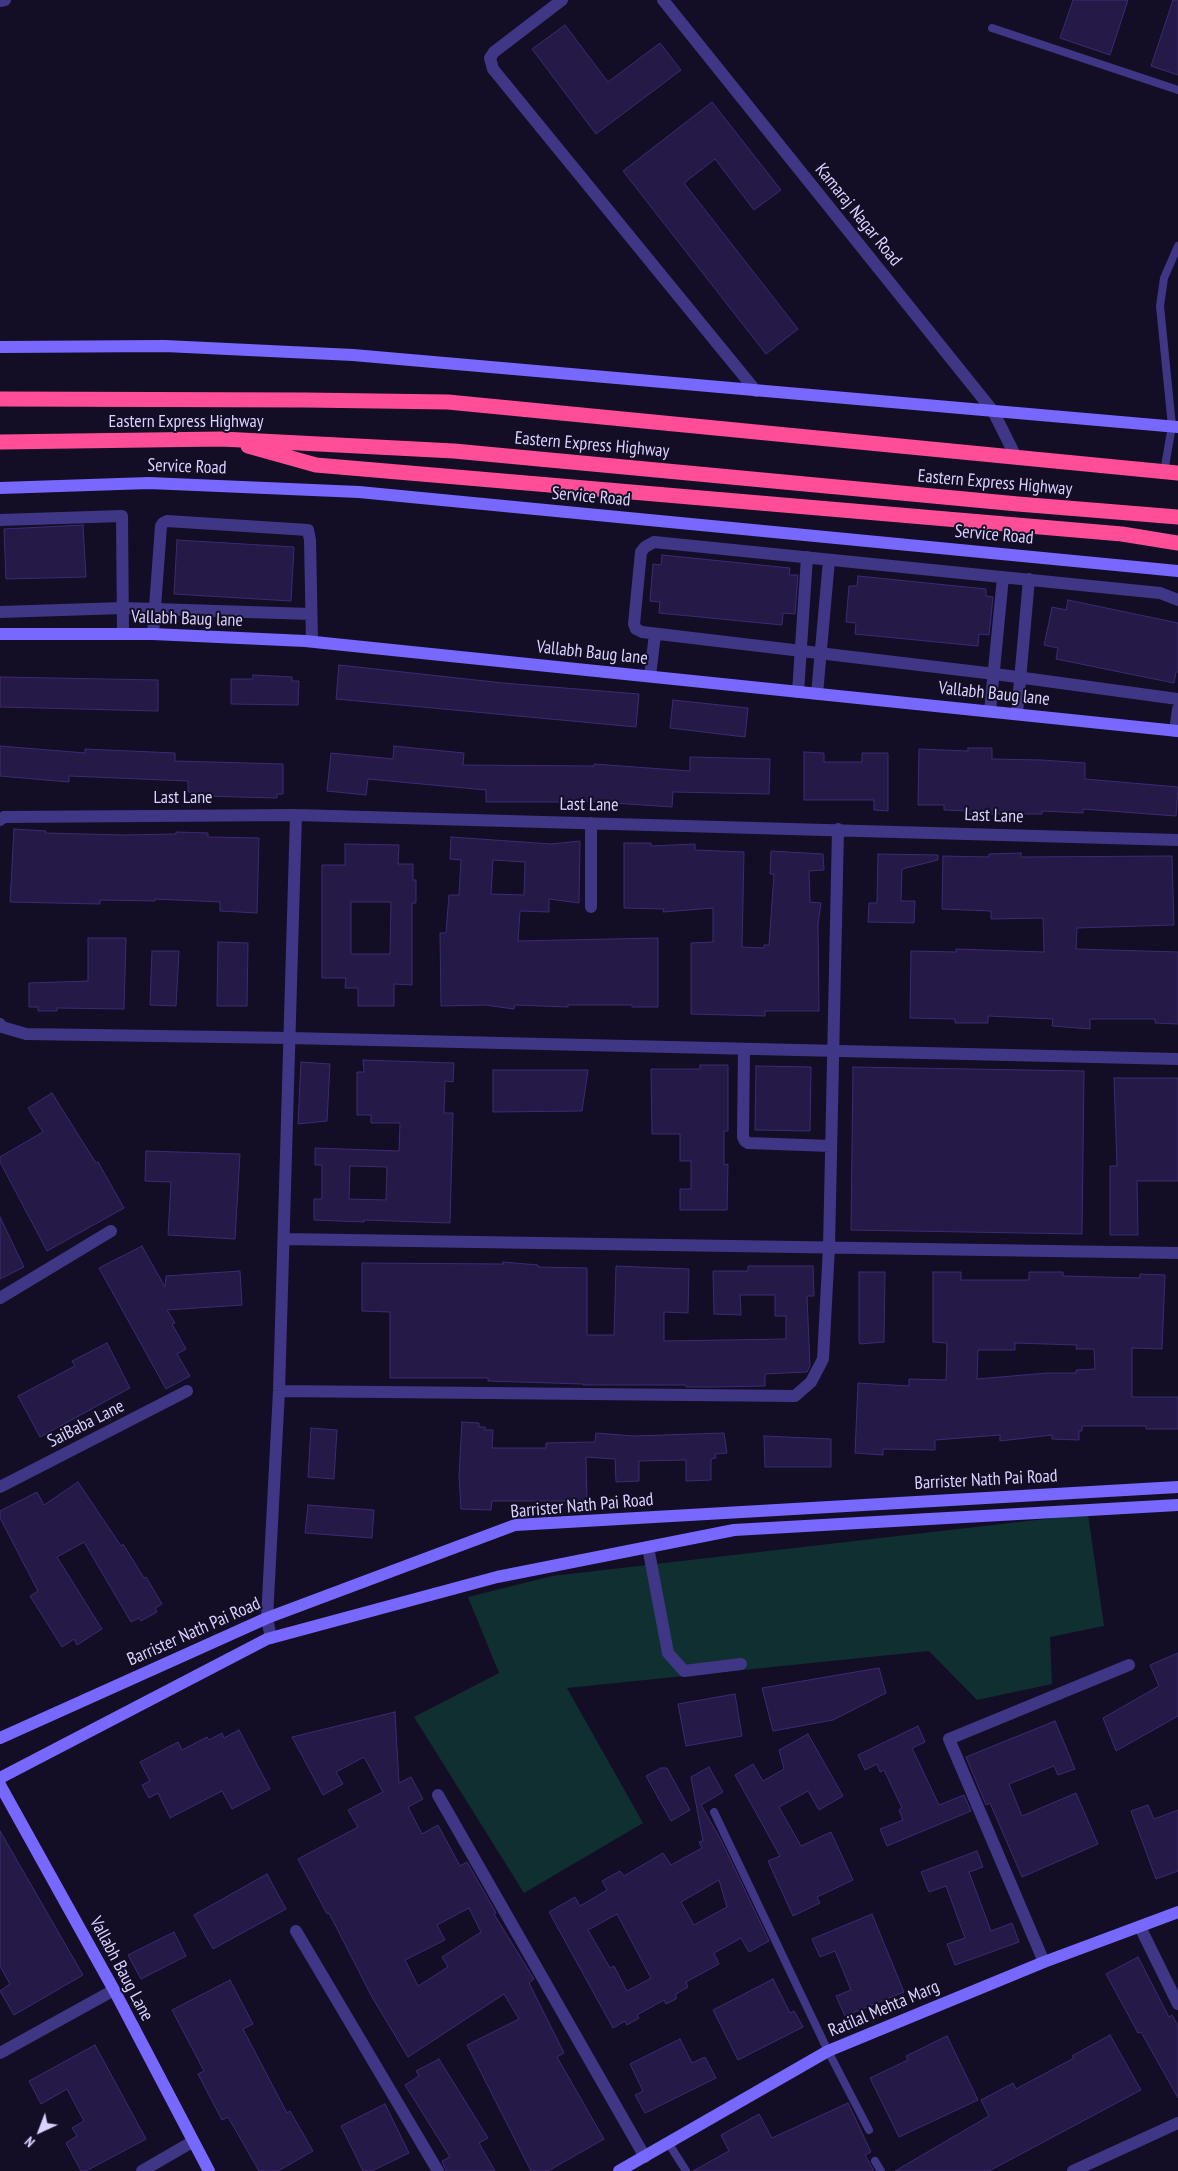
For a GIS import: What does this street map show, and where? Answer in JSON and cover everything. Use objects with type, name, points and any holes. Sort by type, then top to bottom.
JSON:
[{"type":"highway","name":"Eastern Express Highway","points":[[0,399],[448,402],[1173,472]]},
{"type":"highway","name":"Eastern Express Highway","points":[[0,442],[222,439],[454,451],[1008,504],[1178,518]]},
{"type":"highway","points":[[222,439],[316,465],[417,472],[758,504],[1122,534],[1178,544]]},
{"type":"street","points":[[0,2],[5,0]]},
{"type":"street","points":[[562,0],[494,52],[490,58],[493,69],[756,391]]},
{"type":"street","name":"Kamaraj Nagar Road","points":[[663,0],[993,411],[1016,457]]},
{"type":"street","points":[[0,347],[165,346],[353,354],[756,391],[1175,426]]},
{"type":"street","name":"Service Road","points":[[0,488],[149,483],[359,492],[1178,570]]},
{"type":"street","points":[[0,520],[122,516],[123,634]]},
{"type":"street","points":[[154,634],[154,610],[161,526],[167,521],[308,530],[310,540],[312,641]]},
{"type":"street","points":[[1178,600],[1160,593],[654,542],[650,543],[641,552],[634,624],[636,629],[642,632],[655,634],[1020,677],[1178,699]]},
{"type":"street","points":[[798,692],[799,651],[807,558]]},
{"type":"street","points":[[817,694],[829,560]]},
{"type":"street","points":[[990,712],[1003,577]]},
{"type":"street","points":[[1017,714],[1029,579]]},
{"type":"street","points":[[0,612],[123,608],[311,614]]},
{"type":"street","name":"Vallabh Baug lane","points":[[0,634],[154,634],[312,641],[1176,731]]},
{"type":"street","points":[[650,676],[655,634]]},
{"type":"street","points":[[1176,731],[1178,709]]},
{"type":"street","points":[[271,1638],[267,1618],[279,1391],[296,815]]},
{"type":"street","name":"Last Lane","points":[[0,820],[4,817],[296,815],[1178,840]]},
{"type":"street","points":[[591,823],[591,906]]},
{"type":"street","points":[[279,1391],[795,1396],[812,1382],[823,1359],[829,1247],[838,829]]},
{"type":"street","points":[[0,1024],[2,1027],[26,1034],[290,1038],[1178,1060]]},
{"type":"street","points":[[744,1049],[743,1137],[745,1140],[748,1143],[831,1146]]},
{"type":"street","points":[[0,1298],[111,1231]]},
{"type":"street","points":[[284,1239],[1178,1253]]},
{"type":"street","name":"SaiBaba Lane","points":[[0,1487],[187,1392]]},
{"type":"street","name":"Barrister Nath Pai Road","points":[[0,1738],[267,1618],[515,1525],[1178,1487]]},
{"type":"street","points":[[0,1778],[271,1638],[497,1576],[734,1530],[1178,1505]]},
{"type":"street","points":[[648,1547],[668,1653],[684,1671],[741,1664]]},
{"type":"street","points":[[1044,1962],[949,1739],[1129,1665]]},
{"type":"street","name":"Vallabh Baug Lane","points":[[0,1785],[114,1990],[192,2142],[209,2171]]},
{"type":"street","points":[[438,1795],[644,2156]]},
{"type":"street","name":"Ratilal Mehta Marg","points":[[619,2171],[828,2051],[1044,1962],[1178,1912]]},
{"type":"street","points":[[1140,1927],[1178,2004]]},
{"type":"street","points":[[296,1931],[438,2171]]},
{"type":"street","points":[[0,2053],[114,1990]]},
{"type":"street","points":[[1073,2171],[1178,2123]]},
{"type":"street","points":[[142,2171],[192,2142]]},
{"type":"lane","points":[[992,28],[1178,90]]},
{"type":"lane","points":[[1173,472],[1175,426],[1160,306],[1164,278],[1178,246]]},
{"type":"lane","points":[[714,1812],[828,2051],[869,2130]]},
{"type":"lane","points":[[669,2144],[686,2171]]},
{"type":"lane","points":[[875,2161],[881,2171]]},
{"type":"green space","points":[[1088,1514],[1104,1626],[1050,1637],[1052,1684],[977,1700],[929,1651],[567,1688],[643,1823],[524,1893],[414,1717],[499,1673],[468,1597],[552,1576]]},
{"type":"building","points":[[1073,0],[1128,0],[1110,55],[1060,38]]},
{"type":"building","points":[[1173,0],[1178,0],[1178,75],[1151,66]]},
{"type":"building","points":[[565,25],[608,82],[660,43],[681,70],[596,134],[532,49]]},
{"type":"building","points":[[712,102],[781,190],[754,210],[715,159],[684,183],[798,329],[766,354],[623,171]]},
{"type":"building","points":[[83,525],[86,577],[6,579],[4,529]]},
{"type":"building","points":[[177,540],[294,547],[291,601],[174,594]]},
{"type":"building","points":[[662,555],[790,568],[789,575],[798,575],[795,614],[783,613],[782,625],[659,613],[660,602],[650,601],[653,564],[661,565]]},
{"type":"building","points":[[858,576],[986,589],[986,596],[993,597],[989,635],[979,634],[978,646],[855,634],[856,623],[846,622],[849,586],[857,586]]},
{"type":"building","points":[[1068,600],[1178,623],[1178,672],[1176,672],[1174,683],[1056,659],[1058,648],[1044,645],[1052,607],[1066,610]]},
{"type":"building","points":[[339,665],[503,683],[639,694],[636,727],[336,699]]},
{"type":"building","points":[[253,675],[292,677],[292,681],[299,681],[298,705],[231,704],[231,679],[253,679]]},
{"type":"building","points":[[0,677],[158,680],[158,711],[0,707]]},
{"type":"building","points":[[673,700],[748,708],[745,737],[670,728]]},
{"type":"building","points":[[0,746],[85,753],[85,749],[175,753],[175,761],[283,764],[283,794],[277,794],[277,798],[201,796],[201,793],[188,792],[188,781],[69,776],[69,782],[0,776]]},
{"type":"building","points":[[394,746],[464,753],[463,765],[594,766],[594,764],[690,771],[690,757],[770,759],[769,794],[673,792],[672,807],[569,800],[569,802],[486,802],[486,790],[368,779],[366,795],[327,791],[331,753],[393,759]]},
{"type":"building","points":[[968,748],[992,748],[992,759],[1085,763],[1085,779],[1178,787],[1176,816],[1083,809],[1083,813],[1042,811],[1042,814],[968,814],[968,811],[944,810],[944,805],[918,805],[919,749],[968,751]]},
{"type":"building","points":[[804,752],[824,753],[824,762],[862,762],[862,753],[888,753],[888,811],[874,810],[874,800],[804,800]]},
{"type":"building","points":[[14,829],[46,831],[45,833],[123,835],[176,834],[176,832],[208,833],[208,837],[259,838],[257,913],[220,911],[220,902],[155,899],[155,901],[100,900],[100,904],[10,902]]},
{"type":"building","points":[[451,837],[551,844],[580,841],[579,903],[549,899],[549,912],[520,911],[518,941],[658,938],[658,1007],[632,1007],[632,1005],[568,1005],[568,1007],[515,1005],[514,1009],[485,1005],[441,1006],[440,933],[446,933],[449,895],[459,895],[461,860],[450,859]],"holes":[[[493,860],[525,862],[524,895],[491,894]]]},
{"type":"building","points":[[624,843],[651,843],[651,846],[695,844],[695,850],[744,852],[742,947],[764,948],[764,945],[769,945],[774,874],[770,874],[771,851],[823,854],[824,870],[809,871],[810,902],[821,903],[818,924],[819,1011],[765,1011],[765,1016],[691,1014],[691,943],[713,942],[713,908],[663,912],[664,909],[624,908]]},
{"type":"building","points":[[345,844],[399,845],[398,864],[413,864],[413,880],[416,880],[416,903],[412,903],[412,985],[394,984],[394,1006],[358,1006],[358,988],[345,988],[346,978],[322,978],[322,865],[345,865]],"holes":[[[351,902],[391,902],[390,954],[351,954]]]},
{"type":"building","points":[[1021,853],[1021,857],[1172,856],[1174,925],[1077,928],[1076,949],[1178,952],[1178,1024],[1155,1023],[1155,1019],[1090,1019],[1090,1029],[1052,1026],[1053,1019],[988,1016],[988,1023],[955,1023],[955,1019],[910,1018],[911,951],[956,952],[956,949],[1044,952],[1043,918],[991,919],[991,911],[942,909],[943,856],[989,857],[989,854]]},
{"type":"building","points":[[878,854],[938,855],[938,860],[902,869],[901,901],[915,901],[914,923],[868,922],[869,903],[877,903]]},
{"type":"building","points":[[88,938],[126,938],[124,1009],[57,1008],[57,1011],[38,1011],[38,1007],[29,1007],[29,983],[88,981]]},
{"type":"building","points":[[218,942],[248,943],[247,1006],[217,1006]]},
{"type":"building","points":[[152,951],[179,951],[176,1006],[150,1005]]},
{"type":"building","points":[[363,1060],[454,1063],[453,1082],[445,1081],[444,1113],[453,1113],[450,1223],[314,1220],[314,1199],[322,1199],[322,1165],[315,1165],[315,1148],[399,1151],[400,1123],[371,1123],[371,1115],[357,1115],[357,1072],[364,1072]],"holes":[[[350,1166],[387,1167],[386,1200],[349,1199]]]},
{"type":"building","points":[[301,1062],[330,1064],[327,1121],[298,1124]]},
{"type":"building","points":[[700,1065],[728,1065],[728,1131],[724,1131],[724,1165],[728,1164],[727,1210],[680,1210],[680,1189],[691,1189],[691,1161],[680,1161],[680,1134],[652,1134],[651,1069],[700,1069]]},
{"type":"building","points":[[756,1066],[811,1067],[810,1131],[755,1130]]},
{"type":"building","points":[[853,1067],[1084,1071],[1082,1234],[851,1230]]},
{"type":"building","points":[[493,1070],[588,1070],[582,1111],[493,1112]]},
{"type":"building","points":[[1114,1078],[1178,1078],[1178,1181],[1137,1181],[1138,1235],[1110,1235],[1110,1166],[1117,1166]]},
{"type":"building","points":[[52,1093],[96,1163],[98,1162],[124,1208],[47,1251],[0,1162],[0,1157],[43,1132],[28,1108]]},
{"type":"building","points":[[146,1151],[240,1154],[235,1239],[168,1235],[171,1182],[145,1181]]},
{"type":"building","points":[[0,1217],[24,1267],[0,1279]]},
{"type":"building","points":[[142,1246],[165,1287],[166,1276],[240,1271],[242,1305],[167,1310],[175,1323],[172,1324],[186,1349],[177,1354],[190,1376],[166,1389],[99,1268]]},
{"type":"building","points":[[503,1262],[538,1265],[538,1267],[587,1268],[587,1335],[614,1335],[616,1266],[689,1269],[688,1313],[664,1312],[664,1341],[786,1339],[786,1316],[775,1316],[775,1295],[740,1295],[741,1315],[714,1314],[713,1271],[748,1271],[748,1266],[813,1266],[814,1296],[807,1296],[810,1366],[807,1372],[765,1374],[765,1386],[583,1385],[488,1381],[488,1378],[390,1378],[390,1312],[362,1311],[362,1263],[503,1264]]},
{"type":"building","points":[[859,1272],[885,1272],[884,1342],[860,1344]]},
{"type":"building","points":[[933,1272],[961,1272],[961,1280],[1029,1280],[1029,1272],[1063,1272],[1063,1276],[1140,1278],[1140,1274],[1165,1275],[1162,1349],[1132,1348],[1132,1397],[1178,1397],[1178,1429],[1146,1429],[1146,1426],[1082,1426],[1082,1431],[1079,1431],[1079,1440],[1052,1439],[1052,1435],[1000,1441],[1000,1435],[935,1440],[935,1450],[883,1449],[883,1455],[855,1453],[858,1383],[909,1386],[909,1379],[946,1380],[947,1343],[933,1342]],"holes":[[[1015,1343],[1077,1345],[1076,1349],[1094,1349],[1095,1369],[1076,1370],[1076,1373],[1047,1373],[977,1379],[978,1350],[1015,1350]]]},
{"type":"building","points":[[107,1343],[130,1388],[40,1437],[18,1396],[75,1366],[72,1361]]},
{"type":"building","points":[[462,1422],[479,1423],[479,1427],[485,1427],[485,1430],[493,1430],[492,1448],[546,1448],[546,1443],[595,1442],[596,1433],[633,1436],[724,1433],[727,1453],[715,1454],[716,1458],[711,1459],[711,1480],[686,1481],[686,1460],[639,1461],[639,1481],[616,1482],[615,1459],[586,1457],[587,1501],[492,1501],[491,1510],[461,1509],[459,1475]]},
{"type":"building","points":[[311,1428],[337,1430],[334,1479],[308,1477]]},
{"type":"building","points":[[764,1436],[831,1439],[831,1467],[765,1467]]},
{"type":"building","points":[[78,1482],[121,1546],[123,1544],[144,1578],[146,1577],[162,1604],[155,1608],[157,1612],[141,1621],[139,1618],[131,1622],[84,1542],[57,1557],[102,1629],[77,1645],[74,1639],[62,1647],[30,1596],[38,1591],[0,1518],[0,1511],[37,1492],[44,1505]]},
{"type":"building","points":[[308,1505],[374,1510],[372,1538],[305,1533]]},
{"type":"building","points":[[1178,1653],[1178,1716],[1116,1751],[1103,1718],[1159,1686],[1150,1665]]},
{"type":"building","points":[[879,1668],[886,1693],[833,1720],[773,1731],[762,1688]]},
{"type":"building","points":[[735,1694],[742,1736],[686,1746],[678,1704]]},
{"type":"building","points":[[395,1712],[399,1783],[411,1777],[423,1799],[408,1807],[422,1834],[438,1825],[460,1866],[467,1862],[496,1913],[494,1914],[534,1979],[529,1983],[564,2053],[557,2057],[604,2139],[548,2171],[531,2171],[467,2045],[519,2019],[504,1994],[408,2057],[372,1997],[329,1913],[327,1914],[298,1859],[358,1827],[348,1810],[383,1792],[364,1757],[336,1772],[343,1784],[323,1795],[292,1737]],"holes":[[[469,1908],[481,1932],[442,1957],[448,1967],[418,1986],[405,1960],[445,1940],[437,1925]]]},
{"type":"building","points":[[1055,1721],[1075,1769],[1058,1775],[1054,1766],[1009,1784],[1022,1816],[1076,1793],[1098,1844],[1022,1877],[990,1803],[986,1805],[966,1757]]},
{"type":"building","points":[[918,1726],[925,1742],[912,1748],[939,1805],[964,1795],[971,1811],[887,1846],[880,1829],[903,1820],[899,1810],[902,1808],[884,1770],[880,1772],[877,1764],[865,1770],[858,1755]]},
{"type":"building","points":[[239,1730],[270,1789],[232,1809],[222,1791],[170,1818],[158,1793],[149,1798],[142,1785],[150,1781],[140,1762],[178,1742],[182,1750],[207,1737],[209,1740],[222,1733],[224,1738]]},
{"type":"building","points":[[808,1734],[843,1796],[819,1810],[808,1791],[779,1807],[801,1846],[831,1832],[853,1880],[817,1897],[820,1903],[793,1916],[768,1861],[780,1856],[735,1775],[753,1764],[763,1781],[784,1769],[779,1750]]},
{"type":"building","points":[[709,1767],[723,1792],[701,1805],[721,1840],[769,1941],[749,1952],[741,1938],[714,1953],[719,1964],[686,1982],[688,1987],[676,1994],[676,1999],[666,2004],[664,2000],[637,2015],[639,2018],[627,2025],[625,2021],[613,2028],[549,1912],[575,1897],[580,1906],[607,1890],[602,1881],[620,1871],[624,1876],[663,1853],[671,1865],[702,1848],[699,1842],[703,1841],[691,1777]],"holes":[[[719,1880],[727,1907],[694,1925],[681,1902]],[[617,1914],[651,1978],[627,1991],[614,1966],[610,1968],[588,1930]]]},
{"type":"building","points":[[661,1768],[667,1768],[690,1810],[671,1821],[646,1776]]},
{"type":"building","points":[[1148,1805],[1154,1819],[1178,1810],[1178,1871],[1156,1879],[1131,1811]]},
{"type":"building","points":[[0,1831],[83,1975],[14,2015],[0,1991],[10,1984],[0,1966]]},
{"type":"building","points":[[977,1851],[983,1867],[969,1872],[991,1931],[1012,1923],[1019,1942],[955,1965],[947,1944],[965,1938],[946,1886],[929,1892],[921,1872]]},
{"type":"building","points":[[267,1874],[286,1909],[213,1949],[194,1915]]},
{"type":"building","points":[[872,1914],[904,1992],[845,2016],[836,1996],[851,1990],[835,1951],[820,1957],[812,1939]]},
{"type":"building","points":[[174,1932],[186,1956],[141,1979],[128,1955]]},
{"type":"building","points":[[1138,1957],[1169,2017],[1172,2015],[1178,2026],[1178,2098],[1141,2032],[1138,2033],[1106,1974]]},
{"type":"building","points":[[773,1979],[790,2013],[794,2011],[803,2027],[738,2060],[713,2010]]},
{"type":"building","points":[[230,1980],[253,2024],[243,2029],[287,2113],[290,2111],[313,2151],[278,2171],[259,2171],[228,2117],[222,2120],[198,2074],[204,2071],[172,2010]]},
{"type":"building","points":[[1110,2035],[1141,2090],[989,2171],[895,2171],[989,2116],[981,2100],[1013,2083],[1016,2089],[1074,2058],[1072,2056]]},
{"type":"building","points":[[947,2036],[978,2100],[899,2137],[870,2078],[908,2060],[906,2056]]},
{"type":"building","points":[[680,2039],[692,2063],[705,2057],[716,2078],[645,2113],[635,2095],[643,2091],[630,2064]]},
{"type":"building","points":[[95,2045],[146,2139],[86,2171],[81,2171],[66,2143],[77,2136],[72,2128],[84,2121],[67,2089],[41,2104],[29,2081]]},
{"type":"building","points":[[439,2059],[488,2138],[479,2143],[495,2171],[446,2171],[442,2161],[450,2157],[405,2085],[419,2076],[416,2071]]},
{"type":"building","points":[[848,2103],[871,2152],[865,2155],[874,2171],[693,2171],[729,2151],[721,2135],[759,2114],[772,2138]]},
{"type":"building","points":[[385,2104],[409,2153],[372,2171],[363,2171],[341,2126]]}]
